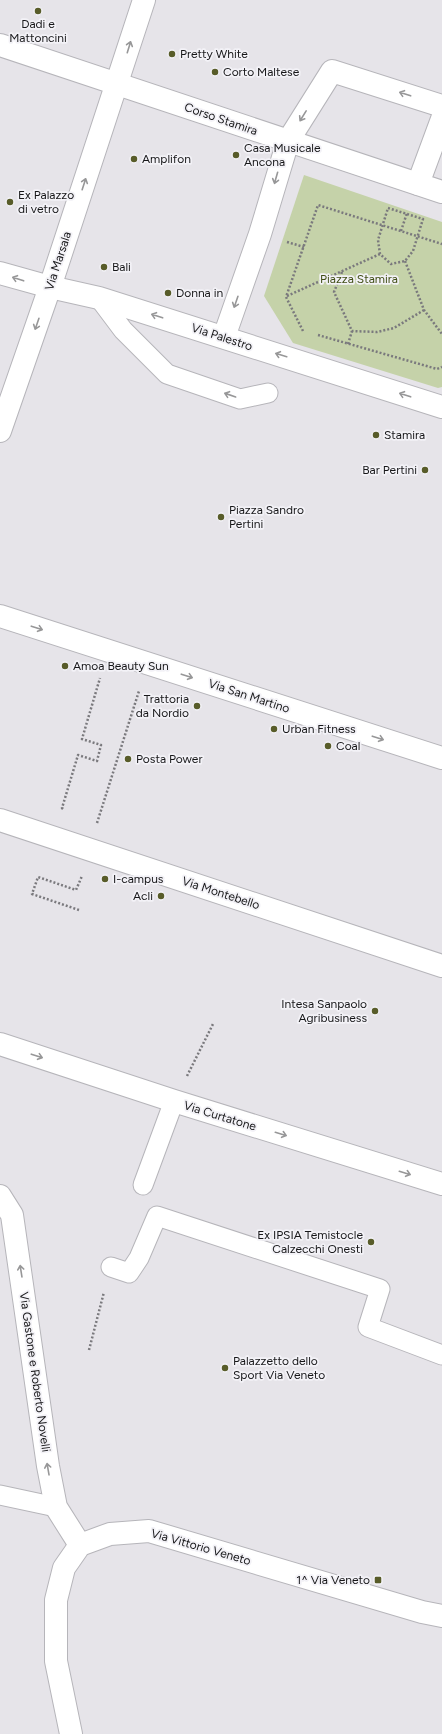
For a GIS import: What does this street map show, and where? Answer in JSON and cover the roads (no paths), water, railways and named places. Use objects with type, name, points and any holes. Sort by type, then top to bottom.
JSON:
[{"type":"street","name":"Via Marsala","points":[[0,431],[50,287],[144,0]]},
{"type":"street","name":"Corso Stamira","points":[[0,45],[442,192]]},
{"type":"street","points":[[224,337],[260,234],[288,141],[332,71],[442,106]]},
{"type":"street","points":[[418,184],[442,119]]},
{"type":"street","name":"Via Palestro","points":[[0,273],[50,287],[99,298],[442,407]]},
{"type":"street","name":"Via San Martino","points":[[0,616],[442,758]]},
{"type":"street","name":"Via Montebello","points":[[0,820],[442,966]]},
{"type":"street","name":"Via Curtatone","points":[[0,1044],[174,1101],[442,1184]]},
{"type":"street","name":"Via Gastone e Roberto Novelli","points":[[0,1196],[12,1215],[48,1466],[56,1507],[80,1544]]},
{"type":"street","name":"Via Vittorio Veneto","points":[[80,1544],[110,1534],[149,1531],[422,1612],[442,1616]]},
{"type":"street","points":[[71,1734],[56,1661],[56,1600],[64,1568],[80,1544]]},
{"type":"lane","points":[[99,298],[123,330],[167,374],[240,399],[268,392]]},
{"type":"lane","points":[[143,1185],[174,1101]]},
{"type":"lane","points":[[111,1267],[129,1273],[139,1258],[157,1216],[380,1289],[368,1327],[442,1356]]},
{"type":"lane","points":[[0,1495],[56,1507]]},
{"type":"place","name":"Dadi e Mattoncini","points":[[38,11]]},
{"type":"place","name":"Pretty White","points":[[172,54]]},
{"type":"place","name":"Corto Maltese","points":[[215,72]]},
{"type":"place","name":"Casa Musicale Ancona","points":[[236,155]]},
{"type":"place","name":"Amplifon","points":[[134,159]]},
{"type":"place","name":"Ex Palazzo di vetro","points":[[10,202]]},
{"type":"place","name":"Bali","points":[[104,267]]},
{"type":"place","name":"Donna in","points":[[168,293]]},
{"type":"place","name":"Stamira","points":[[376,435]]},
{"type":"place","name":"Bar Pertini","points":[[425,470]]},
{"type":"place","name":"Piazza Sandro Pertini","points":[[221,517]]},
{"type":"place","name":"Amoa Beauty Sun","points":[[65,666]]},
{"type":"place","name":"Trattoria da Nordio","points":[[197,706]]},
{"type":"place","name":"Urban Fitness","points":[[274,729]]},
{"type":"place","name":"Coal","points":[[328,746]]},
{"type":"place","name":"Posta Power","points":[[128,759]]},
{"type":"place","name":"I-campus","points":[[105,879]]},
{"type":"place","name":"Acli","points":[[161,896]]},
{"type":"place","name":"Intesa Sanpaolo Agribusiness","points":[[375,1011]]},
{"type":"place","name":"Ex IPSIA Temistocle Calzecchi Onesti","points":[[371,1242]]},
{"type":"place","name":"Palazzetto dello Sport Via Veneto","points":[[225,1368]]},
{"type":"place","name":"1^ Via Veneto","points":[[378,1580]]},
{"type":"park label","name":"Piazza Stamira","points":[[359,279]]}]
